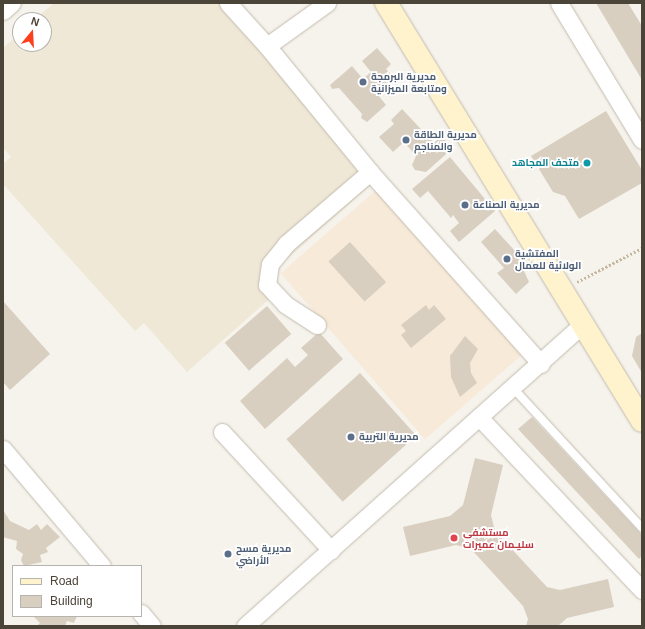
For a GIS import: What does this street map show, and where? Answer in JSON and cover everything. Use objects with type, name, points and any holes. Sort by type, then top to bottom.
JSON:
[{"type":"street","points":[[3,11],[12,3]]},
{"type":"street","points":[[228,3],[267,46],[370,172],[541,364]]},
{"type":"street","points":[[267,46],[327,3]]},
{"type":"street","points":[[386,3],[642,421]]},
{"type":"street","points":[[559,3],[642,140]]},
{"type":"street","points":[[317,325],[285,304],[267,285],[270,264],[286,244],[370,172]]},
{"type":"street","points":[[245,626],[541,364],[582,324]]},
{"type":"street","points":[[479,418],[642,590]]},
{"type":"street","points":[[222,432],[331,550]]},
{"type":"street","points":[[3,449],[101,565]]},
{"type":"street","points":[[142,614],[152,626]]},
{"type":"lane","points":[[513,388],[642,528]]},
{"type":"path","points":[[562,290],[642,248]]},
{"type":"shaded area","points":[[54,3],[226,3],[381,176],[263,280],[275,294],[187,372],[144,323],[135,331],[3,184],[3,164],[11,157],[3,148],[3,48],[12,40],[12,52],[52,52],[52,12],[43,12]]},
{"type":"shaded area","points":[[381,186],[525,352],[425,439],[281,273]]},
{"type":"building","points":[[596,3],[628,3],[642,26],[642,80]]},
{"type":"building","name":"مديرية البرمجة ومتابعة الميزانية","points":[[377,48],[391,64],[386,69],[396,79],[378,95],[386,105],[367,122],[361,118],[362,114],[339,88],[332,89],[330,85],[352,66],[363,79],[371,72],[362,61]]},
{"type":"building","name":"مديرية الطاقة والمناجم","points":[[402,109],[434,143],[441,136],[453,148],[426,172],[415,170],[412,165],[416,156],[404,142],[393,152],[379,137],[394,124],[391,120]]},
{"type":"building","name":"متحف المجاهد","points":[[606,111],[642,170],[642,183],[579,219],[565,196],[553,192],[531,156]]},
{"type":"building","name":"مديرية الصناعة","points":[[450,157],[495,211],[459,242],[450,231],[459,223],[453,215],[451,218],[428,191],[420,198],[412,189]]},
{"type":"building","name":"المفتشية الولائية للعمال","points":[[495,229],[515,251],[529,282],[516,294],[497,273],[504,268],[481,242]]},
{"type":"building","points":[[350,242],[386,282],[365,302],[328,261]]},
{"type":"building","points":[[3,301],[50,354],[10,390],[3,382]]},
{"type":"building","points":[[426,305],[429,310],[434,305],[446,319],[411,348],[401,335],[406,331],[401,325]]},
{"type":"building","points":[[267,306],[291,334],[249,371],[225,343]]},
{"type":"building","points":[[319,332],[343,359],[265,429],[240,401],[287,358],[295,367],[308,355],[301,348]]},
{"type":"building","points":[[642,333],[642,373],[632,356],[636,337]]},
{"type":"building","points":[[465,336],[478,349],[470,363],[471,373],[477,383],[460,397],[451,377],[450,356]]},
{"type":"building","name":"مديرية التربية","points":[[360,373],[416,435],[343,502],[286,439]]},
{"type":"building","points":[[532,417],[642,535],[642,556],[639,559],[518,429]]},
{"type":"building","name":"مستشفى سليـمان عميرات","points":[[475,458],[503,465],[491,515],[495,531],[547,587],[560,590],[608,579],[614,607],[567,618],[558,626],[526,626],[528,619],[523,606],[471,549],[456,545],[410,556],[403,527],[450,516],[463,505]]},
{"type":"building","points":[[3,510],[10,521],[29,530],[37,524],[41,530],[47,524],[60,537],[46,548],[48,552],[40,555],[42,562],[24,565],[21,560],[23,554],[16,549],[17,541],[3,537]]},
{"type":"building","points":[[34,617],[77,617],[74,623],[67,621],[65,626],[37,626],[40,623]]},
{"type":"place","name":"مديرية البرمجة ومتابعة الميزانية","points":[[363,82]]},
{"type":"place","name":"مديرية الطاقة والمناجم","points":[[406,140]]},
{"type":"place","name":"متحف المجاهد","points":[[587,163]]},
{"type":"place","name":"مديرية الصناعة","points":[[465,205]]},
{"type":"place","name":"المفتشية الولائية للعمال","points":[[507,259]]},
{"type":"place","name":"مديرية التربية","points":[[351,437]]},
{"type":"place","name":"مستشفى سليـمان عميرات","points":[[454,538]]},
{"type":"place","name":"مديرية مسح الأراضي","points":[[228,554]]}]
